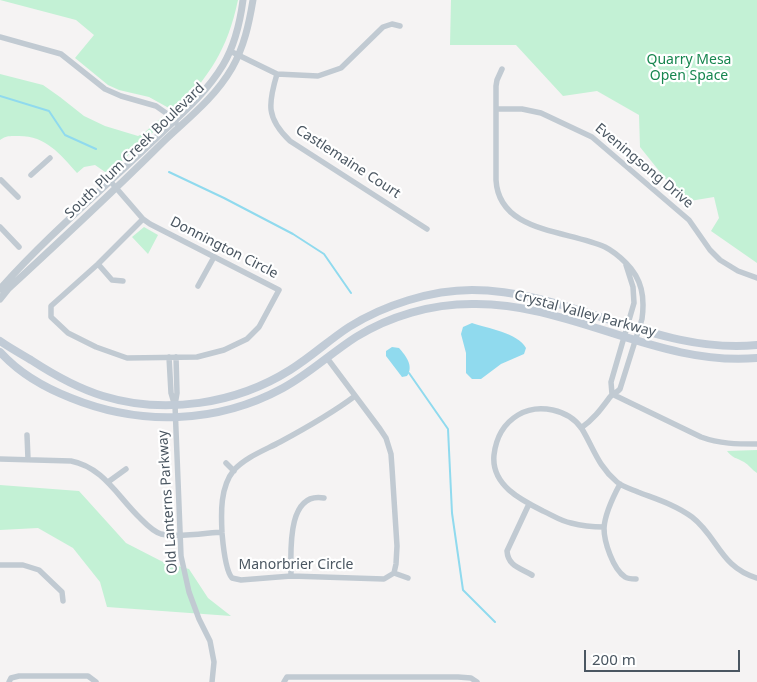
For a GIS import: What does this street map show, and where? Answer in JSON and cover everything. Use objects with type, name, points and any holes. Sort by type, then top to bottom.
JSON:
[{"type":"main road","name":"Crystal Valley Parkway","points":[[0,341],[51,374],[89,392],[129,402],[175,406],[223,398],[260,386],[291,369],[349,327],[399,304],[431,296],[470,290],[507,293],[544,301],[684,341],[708,345],[757,345]]},
{"type":"main road","name":"Crystal Valley Parkway","points":[[0,352],[38,382],[60,394],[83,403],[127,415],[175,418],[217,412],[257,400],[291,384],[356,337],[382,323],[415,312],[454,305],[512,306],[694,356],[720,359],[757,358]]},
{"type":"street","name":"South Plum Creek Boulevard","points":[[0,289],[78,210],[174,121],[209,85],[230,52],[240,23],[243,0]]},
{"type":"street","name":"South Plum Creek Boulevard","points":[[0,299],[8,289],[116,189],[216,91],[238,55],[247,31],[253,0]]},
{"type":"street","points":[[230,52],[277,74],[318,76],[329,74],[341,68],[383,27],[392,24],[400,26]]},
{"type":"street","points":[[0,37],[61,54],[105,89],[121,96],[156,106],[180,126]]},
{"type":"street","points":[[502,69],[497,80],[496,186],[506,209],[526,223],[598,244],[612,251],[635,272],[642,290],[643,307],[639,328],[620,389],[612,394]]},
{"type":"street","name":"Castlemaine Court","points":[[277,74],[271,95],[271,106],[273,117],[279,130],[290,141],[427,229]]},
{"type":"street","name":"Eveningsong Drive","points":[[496,109],[522,109],[541,113],[587,134],[684,215],[710,250],[720,260],[738,272],[757,278]]},
{"type":"street","points":[[31,175],[50,158]]},
{"type":"street","points":[[1,180],[18,197]]},
{"type":"street","name":"Donnington Circle","points":[[110,182],[143,219],[279,290],[267,315],[247,338],[224,350],[198,357],[127,358],[96,347],[68,333],[51,317],[51,306],[98,264],[143,219]]},
{"type":"street","points":[[0,227],[19,247]]},
{"type":"street","points":[[198,286],[214,257]]},
{"type":"street","points":[[581,428],[600,413],[612,394],[611,382],[628,325],[634,296],[632,278],[624,261]]},
{"type":"street","points":[[98,264],[112,280],[123,281]]},
{"type":"street","name":"Old Lanterns Parkway","points":[[169,357],[171,393],[175,406]]},
{"type":"street","name":"Old Lanterns Parkway","points":[[176,357],[177,393],[175,418],[183,572],[188,592],[210,641],[213,653],[212,682]]},
{"type":"street","points":[[327,358],[386,438],[391,454],[397,546],[394,573],[408,578]]},
{"type":"street","points":[[612,394],[708,440],[730,444],[757,444]]},
{"type":"street","points":[[226,463],[234,470],[248,459],[319,420],[355,396]]},
{"type":"street","points":[[604,528],[571,524],[513,495],[503,483],[496,469],[494,459],[495,446],[503,427],[511,419],[532,409],[557,411],[570,417],[581,428],[600,465],[608,474],[620,484],[680,509],[699,524],[734,567],[757,578]]},
{"type":"street","points":[[27,435],[28,459]]},
{"type":"street","points":[[0,459],[71,461],[81,463],[108,482],[150,528],[160,534],[222,532]]},
{"type":"street","points":[[108,482],[126,468]]},
{"type":"street","name":"Manorbrier Circle","points":[[234,470],[227,482],[221,504],[222,532],[228,570],[232,578],[241,580],[291,576],[384,579],[394,573]]},
{"type":"street","points":[[620,484],[611,499],[604,528],[611,557],[618,569],[626,577],[636,579]]},
{"type":"street","points":[[291,576],[291,539],[294,521],[298,512],[309,500],[324,498]]},
{"type":"street","points":[[529,504],[506,551],[507,558],[512,564],[532,575]]},
{"type":"street","points":[[0,565],[23,565],[40,570],[62,592],[63,601]]},
{"type":"street","points":[[9,682],[11,678],[19,676],[88,676],[96,682]]},
{"type":"street","points":[[284,682],[286,678],[358,680],[466,677],[477,682]]},
{"type":"green space","points":[[0,0],[238,0],[234,18],[216,61],[176,112],[149,97],[119,90],[108,85],[75,58],[94,35],[76,20]]},
{"type":"green space","name":"Quarry Mesa Open Space","points":[[451,0],[757,0],[757,263],[711,231],[719,218],[714,197],[684,202],[640,147],[639,115],[597,91],[563,96],[516,45],[450,45]]},
{"type":"green space","points":[[0,74],[43,85],[84,116],[105,126],[138,136],[162,117],[164,122],[108,174],[95,165],[84,167],[77,173],[52,147],[37,139],[11,136],[0,140]]},
{"type":"green space","points":[[144,227],[158,235],[148,254],[132,237]]},
{"type":"green space","points":[[757,450],[757,473],[746,463],[733,457],[727,451]]},
{"type":"green space","points":[[0,485],[79,491],[126,543],[163,562],[189,569],[208,598],[231,616],[107,607],[100,582],[73,548],[38,528],[0,530]]},
{"type":"water","points":[[472,323],[516,338],[526,348],[524,354],[501,364],[481,379],[472,379],[466,373],[466,353],[461,334],[463,327]]},
{"type":"water","points":[[392,347],[399,348],[406,358],[410,369],[407,376],[402,377],[386,356],[386,351]]},
{"type":"waterway","points":[[0,96],[49,111],[65,135],[96,149]]},
{"type":"waterway","points":[[169,172],[293,234],[324,254],[351,293]]},
{"type":"waterway","points":[[409,373],[448,429],[452,513],[463,590],[495,622]]}]
